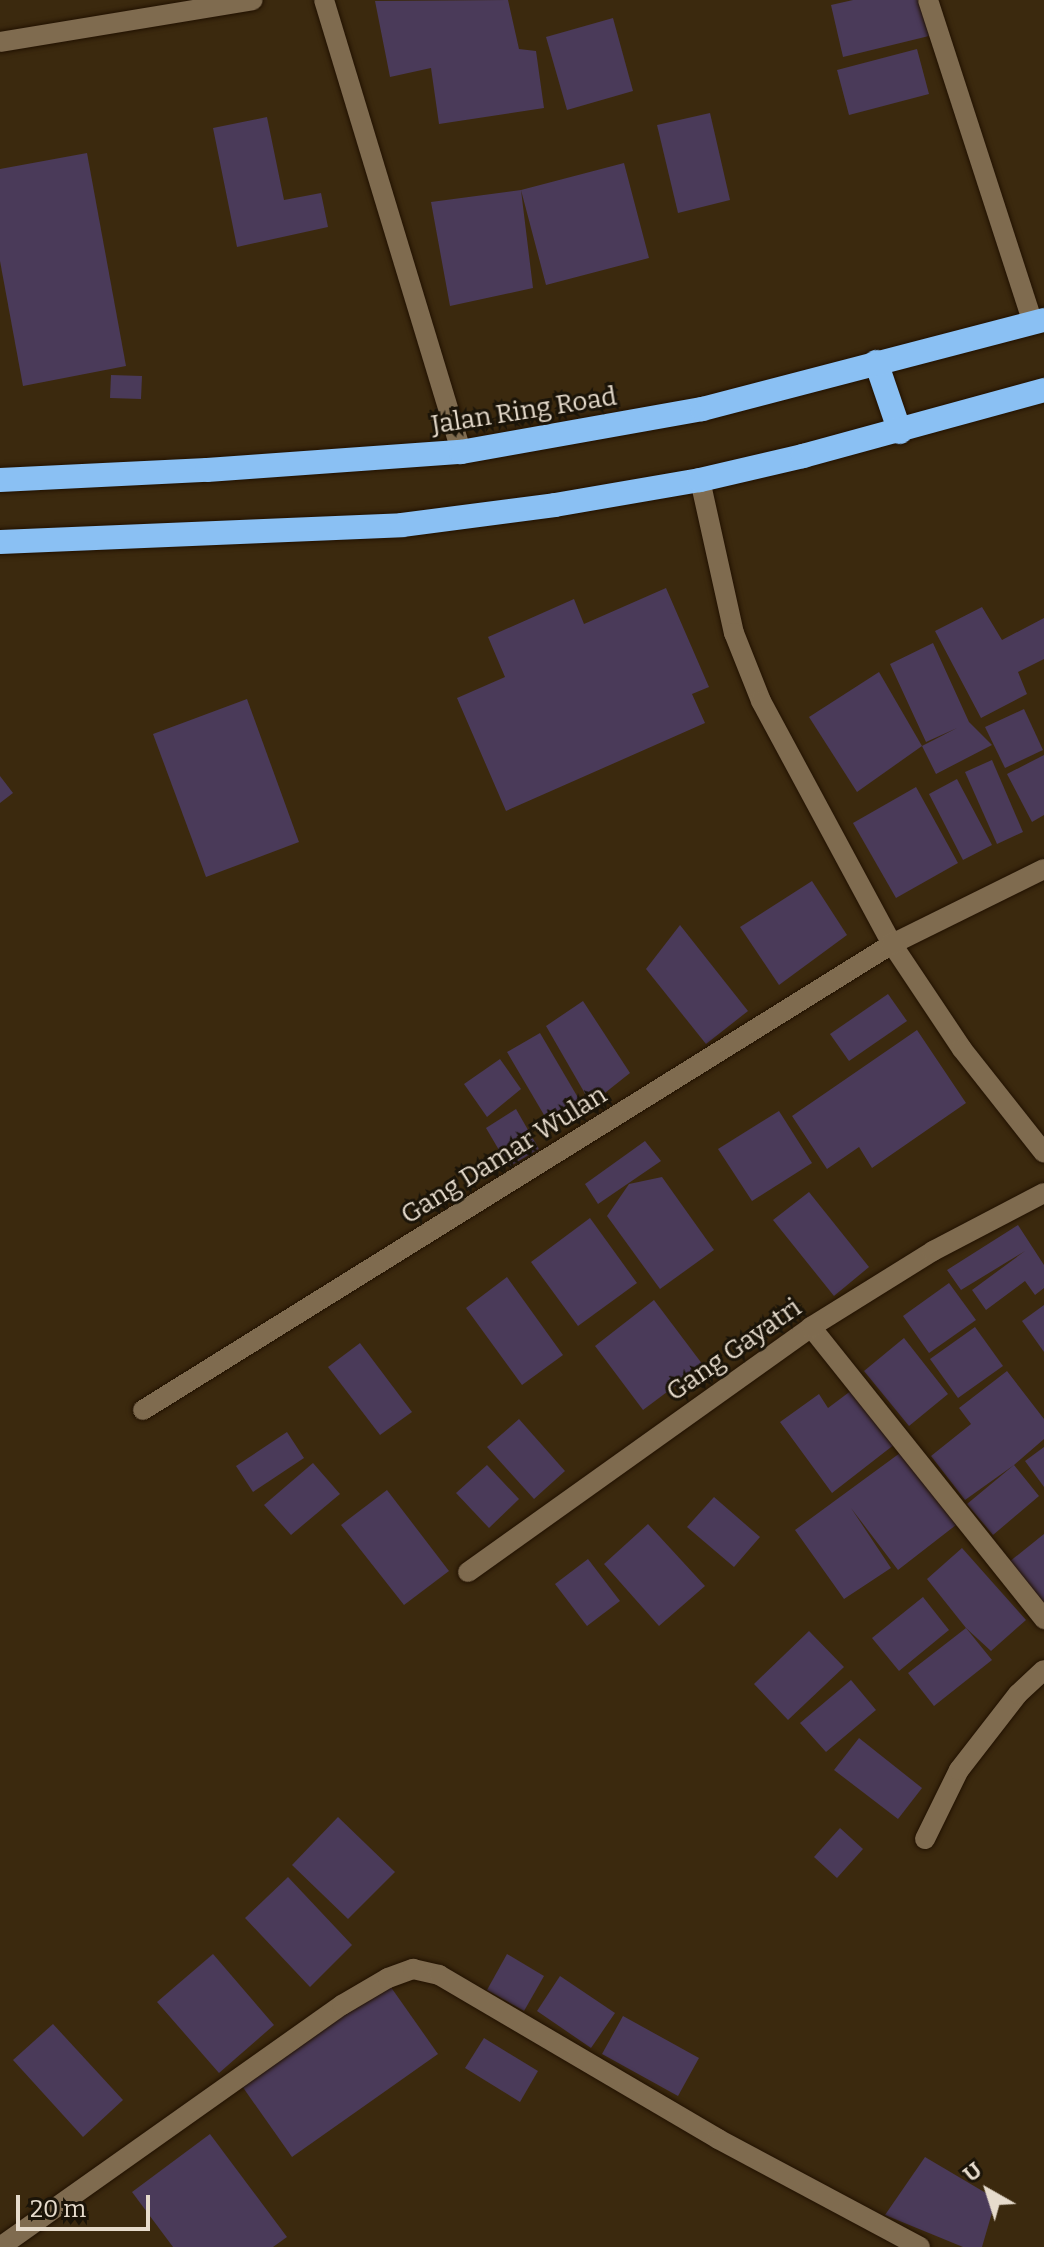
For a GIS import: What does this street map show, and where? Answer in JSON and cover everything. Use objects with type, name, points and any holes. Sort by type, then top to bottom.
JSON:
[{"type":"highway","name":"Jalan Ring Road","points":[[0,480],[207,470],[461,452],[702,409],[1039,322]]},
{"type":"highway","points":[[876,362],[900,432]]},
{"type":"highway","points":[[0,542],[402,525],[555,505],[700,480],[900,432],[1044,390]]},
{"type":"street","points":[[0,42],[253,0]]},
{"type":"street","points":[[324,0],[461,452]]},
{"type":"street","points":[[928,0],[1039,322]]},
{"type":"street","points":[[700,480],[734,633],[761,701],[892,944],[962,1049],[1044,1153]]},
{"type":"street","name":"Gang Damar Wulan","points":[[143,1410],[892,944],[1044,869]]},
{"type":"street","name":"Gang Gayatri","points":[[468,1572],[811,1327],[933,1251],[1044,1193]]},
{"type":"street","points":[[811,1327],[1044,1619]]},
{"type":"street","points":[[925,1839],[959,1770],[1018,1694],[1044,1670]]},
{"type":"street","points":[[0,2247],[342,2005],[388,1978],[413,1969],[439,1975],[718,2139],[920,2247]]},
{"type":"building","points":[[508,0],[519,49],[536,51],[544,108],[439,124],[431,68],[390,77],[375,1]]},
{"type":"building","points":[[853,0],[920,0],[929,36],[843,57],[831,5]]},
{"type":"building","points":[[613,18],[633,91],[567,110],[546,37]]},
{"type":"building","points":[[917,49],[929,94],[849,115],[837,70]]},
{"type":"building","points":[[710,113],[730,200],[678,213],[657,125]]},
{"type":"building","points":[[267,117],[284,200],[321,193],[328,227],[237,247],[213,128]]},
{"type":"building","points":[[87,153],[126,366],[23,386],[0,261],[0,169]]},
{"type":"building","points":[[624,163],[649,258],[546,285],[521,190]]},
{"type":"building","points":[[521,190],[533,288],[450,306],[431,202]]},
{"type":"building","points":[[111,375],[142,376],[141,399],[110,398]]},
{"type":"building","points":[[666,588],[709,687],[692,694],[705,723],[506,811],[457,698],[505,677],[488,637],[574,599],[584,624]]},
{"type":"building","points":[[982,607],[1002,640],[1044,618],[1044,659],[1018,672],[1027,694],[981,718],[935,631]]},
{"type":"building","points":[[933,643],[969,722],[992,745],[936,774],[922,746],[957,728],[926,742],[890,664]]},
{"type":"building","points":[[879,672],[922,746],[857,792],[809,717]]},
{"type":"building","points":[[247,699],[299,842],[206,877],[153,734]]},
{"type":"building","points":[[1024,709],[1043,750],[1005,768],[985,727]]},
{"type":"building","points":[[1044,755],[1044,815],[1032,822],[1007,774]]},
{"type":"building","points":[[992,760],[1023,832],[997,844],[965,772]]},
{"type":"building","points":[[0,776],[13,793],[0,803]]},
{"type":"building","points":[[957,779],[992,845],[963,860],[929,794]]},
{"type":"building","points":[[916,787],[958,863],[896,898],[853,823]]},
{"type":"building","points":[[812,881],[847,935],[779,985],[740,927]]},
{"type":"building","points":[[680,925],[748,1011],[706,1044],[646,969]]},
{"type":"building","points":[[888,994],[907,1021],[849,1061],[830,1034]]},
{"type":"building","points":[[583,1001],[630,1073],[591,1104],[546,1026]]},
{"type":"building","points":[[917,1030],[966,1103],[872,1168],[859,1147],[827,1169],[792,1116]]},
{"type":"building","points":[[540,1033],[580,1101],[547,1120],[507,1052]]},
{"type":"building","points":[[500,1059],[521,1089],[487,1117],[464,1084]]},
{"type":"building","points":[[516,1109],[539,1149],[509,1167],[486,1128]]},
{"type":"building","points":[[779,1111],[812,1163],[752,1201],[718,1149]]},
{"type":"building","points":[[645,1141],[661,1161],[598,1204],[585,1184]]},
{"type":"building","points":[[662,1177],[714,1250],[660,1289],[607,1216],[629,1184]]},
{"type":"building","points":[[809,1192],[869,1267],[834,1296],[773,1220]]},
{"type":"building","points":[[590,1218],[637,1283],[578,1326],[531,1262]]},
{"type":"building","points":[[1018,1225],[1044,1265],[1044,1288],[1035,1295],[1025,1281],[986,1310],[972,1290],[1025,1251],[961,1290],[947,1270]]},
{"type":"building","points":[[507,1277],[563,1355],[522,1385],[466,1308]]},
{"type":"building","points":[[949,1283],[976,1320],[929,1353],[903,1316]]},
{"type":"building","points":[[654,1300],[703,1365],[643,1410],[595,1346]]},
{"type":"building","points":[[1044,1305],[1044,1352],[1022,1321]]},
{"type":"building","points":[[975,1327],[1003,1366],[958,1398],[930,1359]]},
{"type":"building","points":[[904,1338],[948,1394],[909,1426],[864,1371]]},
{"type":"building","points":[[360,1343],[412,1412],[380,1435],[328,1367]]},
{"type":"building","points":[[1007,1371],[1044,1419],[1044,1439],[965,1500],[931,1456],[971,1424],[959,1408]]},
{"type":"building","points":[[852,1390],[895,1444],[832,1493],[780,1422],[819,1394],[828,1408]]},
{"type":"building","points":[[519,1419],[565,1471],[534,1499],[487,1447]]},
{"type":"building","points":[[287,1432],[304,1458],[253,1492],[236,1466]]},
{"type":"building","points":[[1044,1447],[1044,1487],[1025,1461]]},
{"type":"building","points":[[900,1453],[956,1525],[898,1570],[851,1508],[891,1568],[844,1599],[795,1530]]},
{"type":"building","points":[[313,1463],[340,1494],[291,1535],[264,1505]]},
{"type":"building","points":[[487,1465],[519,1499],[489,1528],[456,1493]]},
{"type":"building","points":[[1014,1465],[1039,1496],[993,1535],[967,1504]]},
{"type":"building","points":[[387,1490],[449,1571],[404,1605],[341,1525]]},
{"type":"building","points":[[714,1497],[760,1537],[734,1567],[687,1527]]},
{"type":"building","points":[[648,1524],[705,1586],[659,1626],[604,1564]]},
{"type":"building","points":[[1044,1534],[1044,1606],[1009,1562]]},
{"type":"building","points":[[962,1548],[1026,1620],[991,1651],[966,1628],[927,1579]]},
{"type":"building","points":[[588,1559],[620,1601],[587,1626],[555,1584]]},
{"type":"building","points":[[923,1597],[949,1630],[899,1671],[872,1638]]},
{"type":"building","points":[[966,1628],[992,1660],[934,1706],[908,1673]]},
{"type":"building","points":[[809,1631],[844,1667],[788,1720],[754,1684]]},
{"type":"building","points":[[851,1680],[876,1710],[826,1752],[800,1723]]},
{"type":"building","points":[[859,1738],[922,1788],[898,1819],[834,1770]]},
{"type":"building","points":[[338,1817],[395,1872],[348,1919],[292,1865]]},
{"type":"building","points":[[840,1828],[863,1849],[837,1878],[814,1857]]},
{"type":"building","points":[[288,1877],[352,1945],[310,1987],[245,1918]]},
{"type":"building","points":[[213,1954],[274,2025],[219,2073],[157,2002]]},
{"type":"building","points":[[507,1954],[544,1976],[524,2011],[487,1990]]},
{"type":"building","points":[[560,1976],[615,2013],[591,2048],[537,2011]]},
{"type":"building","points":[[388,1983],[438,2054],[292,2157],[242,2086]]},
{"type":"building","points":[[623,2016],[699,2058],[678,2096],[602,2054]]},
{"type":"building","points":[[53,2024],[123,2100],[83,2137],[13,2060]]},
{"type":"building","points":[[484,2038],[538,2071],[520,2102],[465,2068]]},
{"type":"building","points":[[210,2134],[287,2237],[273,2247],[173,2247],[132,2192]]},
{"type":"building","points":[[925,2157],[996,2199],[982,2247],[963,2247],[885,2215]]}]
